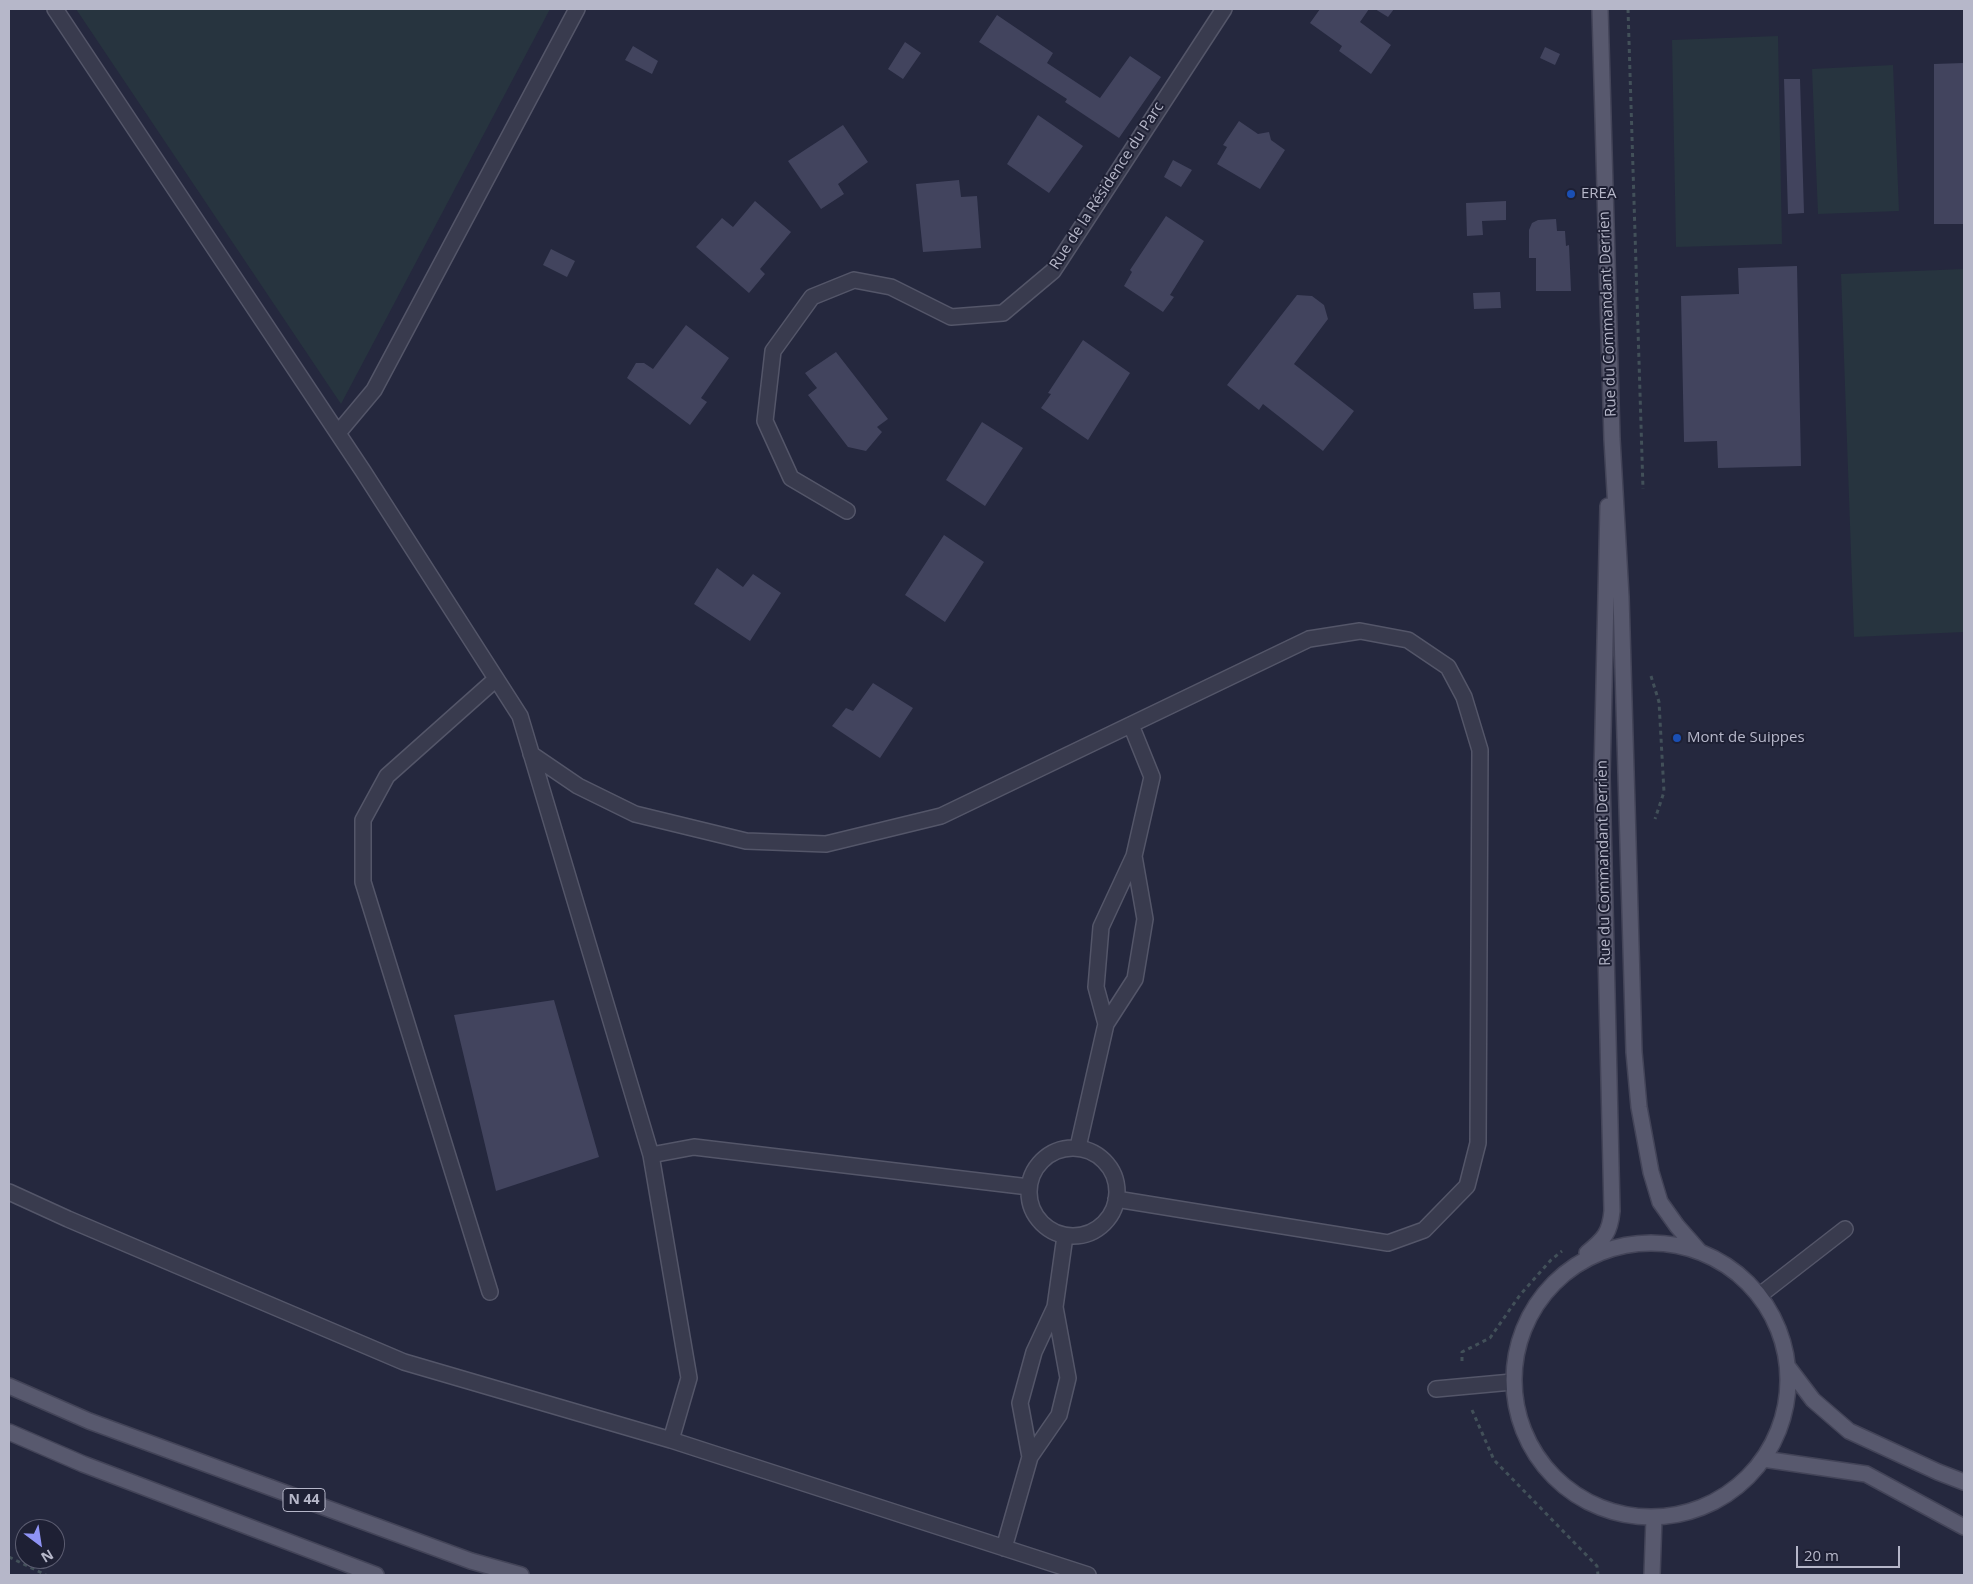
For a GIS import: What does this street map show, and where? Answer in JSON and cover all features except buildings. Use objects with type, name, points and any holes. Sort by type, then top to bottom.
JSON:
[{"type":"main road","name":"Rue du Commandant Derrien","points":[[1600,9],[1612,439],[1618,540],[1634,1052],[1639,1107],[1651,1172],[1660,1202],[1676,1226],[1699,1251]]},
{"type":"main road","name":"Rue du Commandant Derrien","points":[[1569,1269],[1602,1241],[1611,1225],[1612,1210],[1602,776],[1607,522],[1612,439]]},
{"type":"main road","points":[[1665,1243],[1699,1251],[1733,1268],[1760,1296],[1779,1329],[1788,1367],[1787,1399],[1779,1431],[1763,1459],[1734,1490],[1696,1510],[1654,1518],[1611,1512],[1572,1494],[1540,1463],[1520,1425],[1512,1382],[1519,1339],[1538,1300],[1569,1269],[1598,1252],[1632,1244],[1665,1243]]},
{"type":"main road","points":[[1788,1367],[1813,1400],[1848,1431],[1964,1482]]},
{"type":"main road","name":"N 44","points":[[9,1386],[89,1421],[471,1561],[521,1575]]},
{"type":"main road","points":[[9,1432],[82,1464],[376,1575]]},
{"type":"main road","points":[[1763,1459],[1866,1474],[1964,1527]]},
{"type":"main road","points":[[1652,1575],[1654,1518]]},
{"type":"street","points":[[55,9],[338,433],[520,716],[651,1155],[689,1378],[671,1440]]},
{"type":"street","points":[[338,433],[374,390],[577,9]]},
{"type":"street","name":"Rue de la Résidence du Parc","points":[[847,511],[791,478],[765,421],[773,351],[812,297],[854,280],[891,288],[951,317],[1003,313],[1053,271],[1224,9]]},
{"type":"street","points":[[531,754],[578,786],[634,814],[746,841],[826,844],[941,816],[1309,639],[1360,631],[1408,640],[1448,667],[1464,697],[1480,750],[1478,1143],[1467,1186],[1424,1230],[1388,1242],[1116,1199]]},
{"type":"street","points":[[490,1292],[363,882],[363,820],[387,776],[496,679]]},
{"type":"street","points":[[1106,1024],[1096,987],[1101,926],[1134,856],[1152,777],[1131,725]]},
{"type":"street","points":[[1078,1147],[1106,1024],[1135,979],[1145,919],[1134,856]]},
{"type":"street","points":[[651,1155],[694,1147],[1029,1187]]},
{"type":"street","points":[[1078,1147],[1093,1152],[1106,1161],[1114,1173],[1118,1188],[1116,1199],[1116,1205],[1108,1219],[1096,1230],[1081,1236],[1065,1236],[1050,1230],[1038,1221],[1031,1207],[1030,1177],[1038,1164],[1049,1154],[1063,1148],[1078,1147]]},
{"type":"street","points":[[9,1192],[68,1220],[404,1362],[671,1440],[1088,1575]]},
{"type":"street","points":[[1760,1296],[1845,1229]]},
{"type":"street","points":[[1030,1457],[1020,1403],[1034,1352],[1055,1307],[1065,1236]]},
{"type":"street","points":[[1004,1548],[1030,1457],[1059,1415],[1068,1378],[1055,1307]]},
{"type":"street","points":[[1436,1389],[1512,1382]]},
{"type":"path","points":[[1490,1338],[1520,1295],[1551,1260],[1564,1250]]},
{"type":"path","points":[[1462,1387],[1494,1460],[1597,1566],[1598,1575]]},
{"type":"path","points":[[9,1557],[46,1575]]},
{"type":"shaded area","points":[[76,9],[550,9],[341,404]]},
{"type":"shaded area","points":[[1778,36],[1782,244],[1676,247],[1672,40]]},
{"type":"shaded area","points":[[1893,65],[1899,211],[1818,214],[1812,69]]},
{"type":"shaded area","points":[[1964,269],[1964,632],[1854,637],[1841,274]]},
{"type":"place","name":"EREA","points":[[1571,194]]},
{"type":"place","name":"Mont de Suippes","points":[[1677,738]]}]
